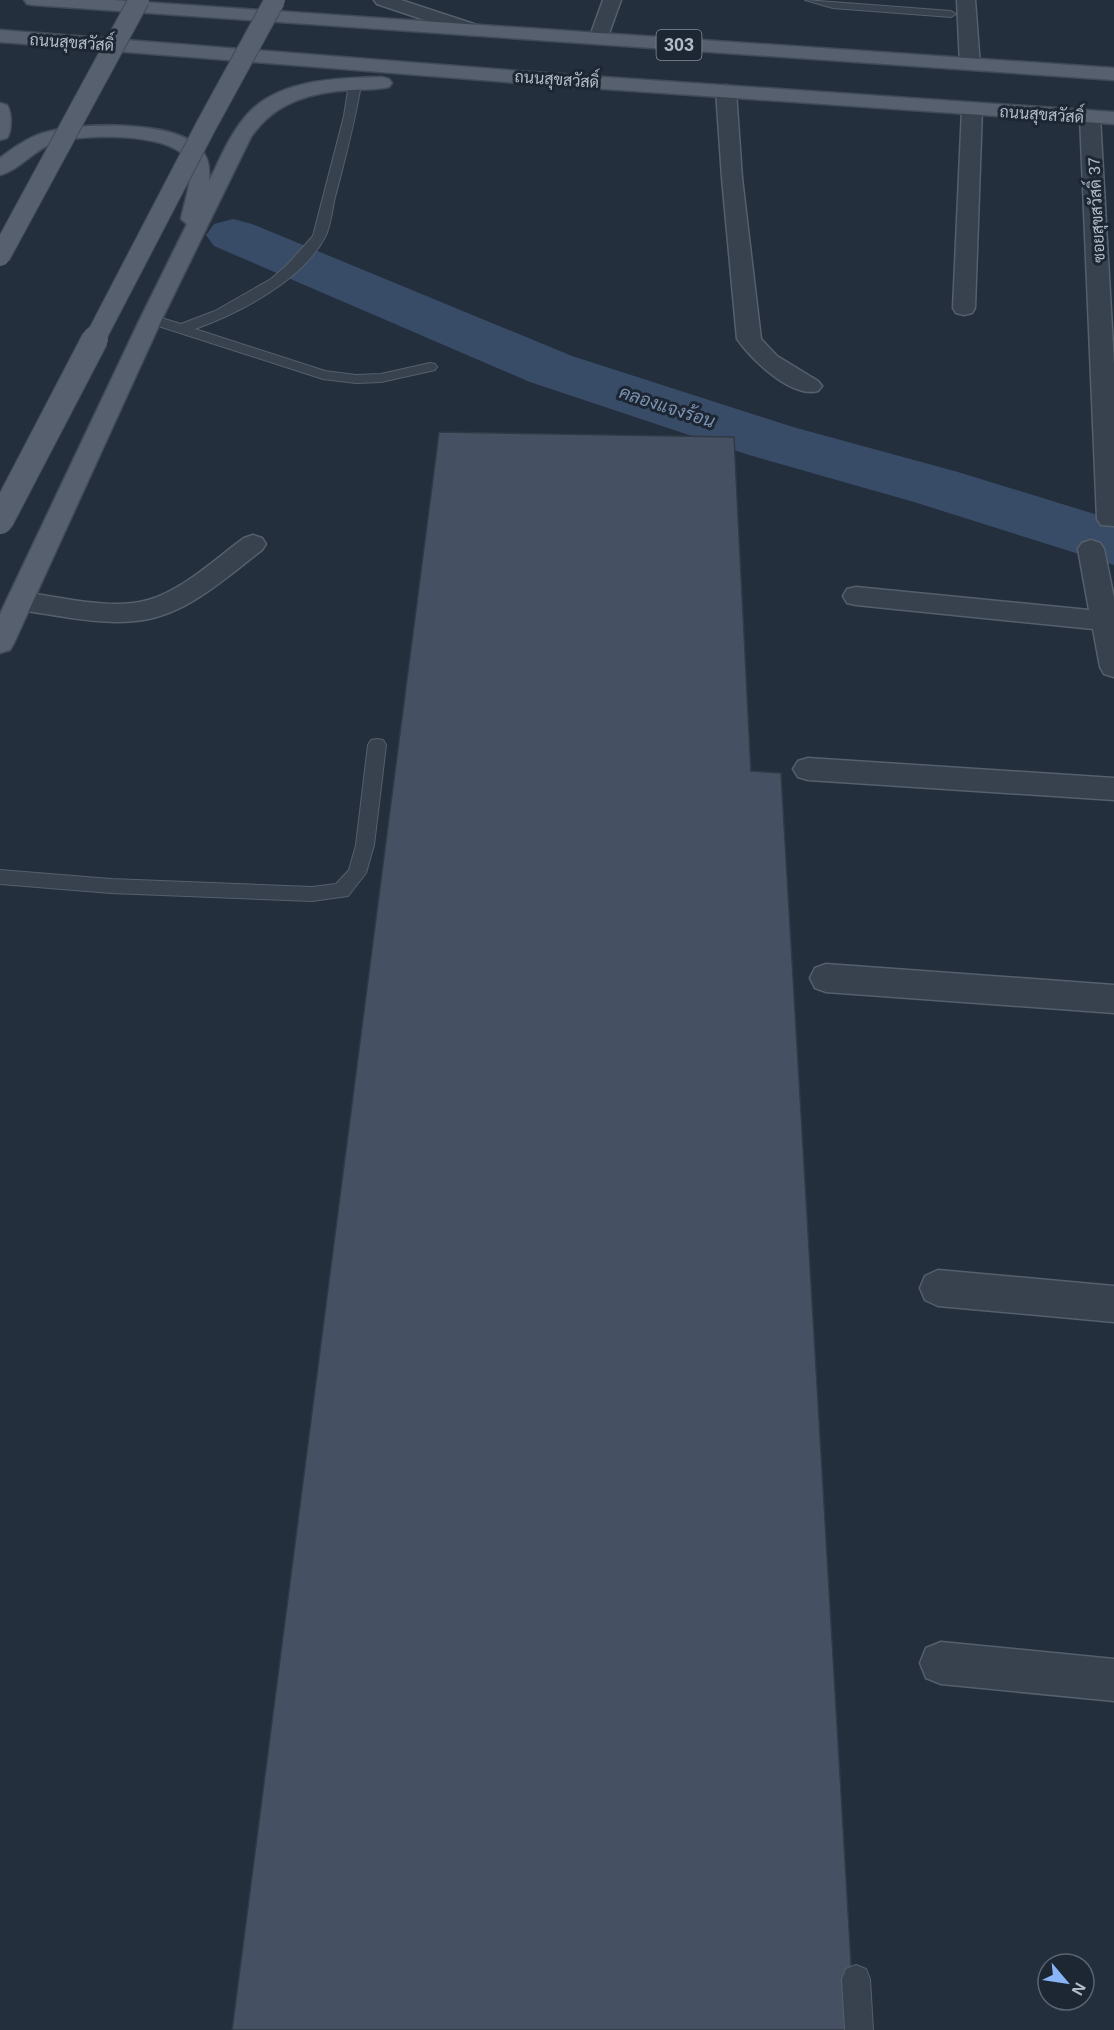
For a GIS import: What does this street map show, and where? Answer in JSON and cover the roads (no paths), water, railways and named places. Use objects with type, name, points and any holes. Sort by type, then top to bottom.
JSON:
[{"type":"main road","name":"303","points":[[33,0],[1114,74]]},
{"type":"main road","points":[[0,256],[139,0]]},
{"type":"main road","points":[[158,0],[244,14]]},
{"type":"main road","points":[[0,521],[206,126],[275,0]]},
{"type":"main road","name":"ถนนสุขสวัสดิ์","points":[[0,36],[531,78],[1114,118]]},
{"type":"main road","points":[[0,643],[152,319],[241,137],[257,115],[274,103],[294,94],[321,87],[531,78]]},
{"type":"main road","points":[[0,109],[0,134]]},
{"type":"main road","points":[[0,169],[29,148],[50,137],[77,132],[114,131],[156,135],[179,142],[192,150],[200,164],[189,245]]},
{"type":"street","points":[[382,0],[476,31]]},
{"type":"street","points":[[598,39],[612,0]]},
{"type":"street","points":[[961,65],[966,0]]},
{"type":"street","points":[[951,7],[961,65]]},
{"type":"street","points":[[726,91],[733,190],[749,339],[757,352],[774,366],[810,386]]},
{"type":"street","points":[[964,308],[972,109]]},
{"type":"street","name":"ซอยสุขสวัสดิ์ 37","points":[[1090,117],[1110,519]]},
{"type":"street","points":[[20,600],[113,612],[148,610],[174,600],[253,544]]},
{"type":"street","points":[[1091,549],[1114,667]]},
{"type":"street","points":[[856,596],[1104,621]]},
{"type":"street","points":[[808,769],[1114,789]]},
{"type":"street","points":[[826,978],[1114,999]]},
{"type":"street","points":[[938,1288],[1114,1304]]},
{"type":"street","points":[[941,1663],[1114,1680]]},
{"type":"lane","points":[[810,0],[833,5],[951,7]]},
{"type":"lane","points":[[181,329],[213,319],[246,303],[309,251],[320,236],[350,116],[355,84]]},
{"type":"lane","points":[[152,319],[323,375],[356,379],[381,378],[430,366]]},
{"type":"lane","points":[[0,877],[111,886],[312,894],[340,891],[357,873],[365,845],[377,745]]},
{"type":"lane","points":[[856,1979],[859,2030]]},
{"type":"waterway","name":"คลองแจงร้อน","points":[[233,235],[551,369],[771,441],[936,487],[1114,543]]}]
